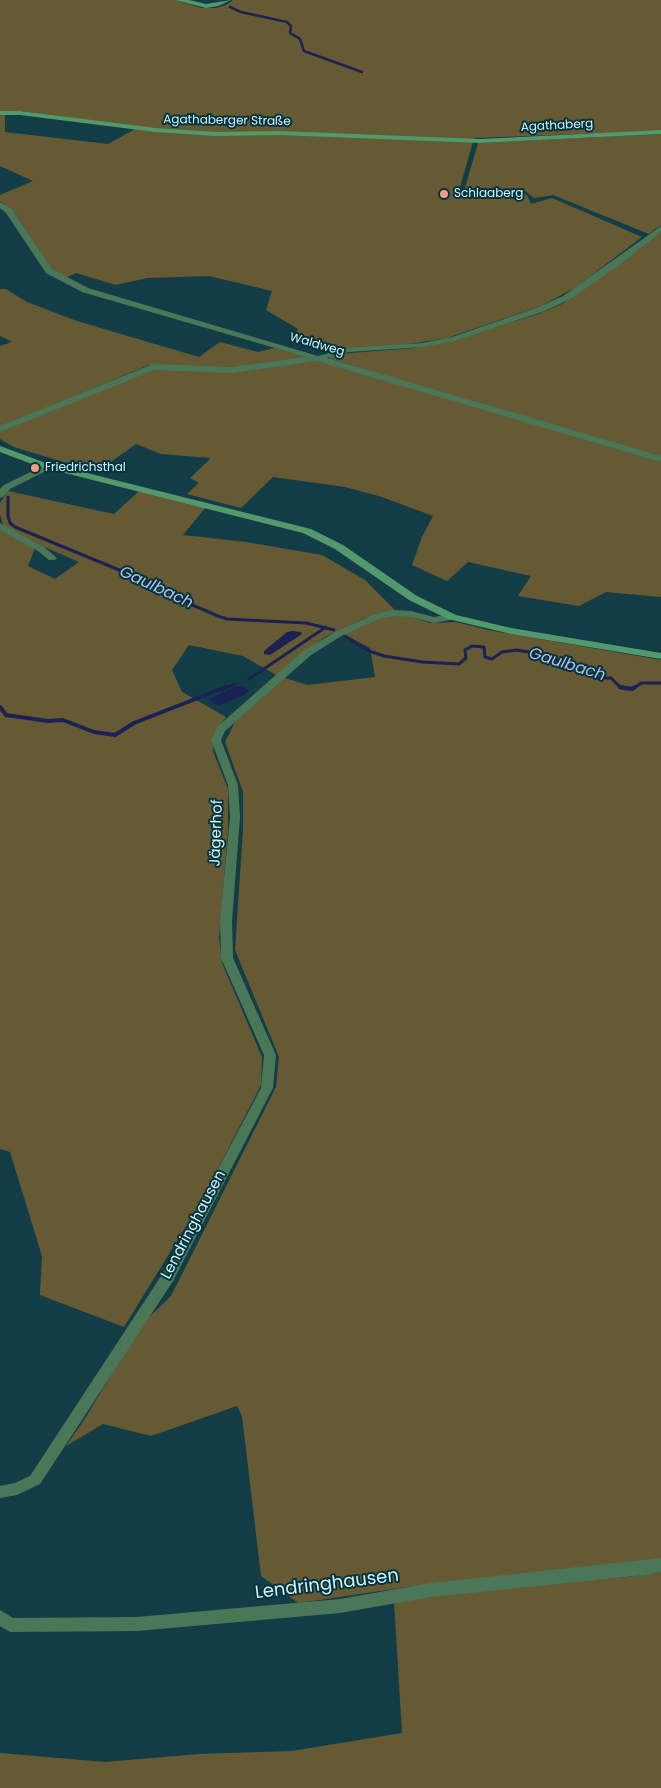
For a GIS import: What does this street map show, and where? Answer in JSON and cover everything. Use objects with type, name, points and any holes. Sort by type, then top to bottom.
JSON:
[{"type":"street","points":[[179,0],[206,6],[216,5],[227,0]]},
{"type":"street","name":"Agathaberger Straße","points":[[0,113],[20,112],[154,130],[217,134],[280,133],[454,140]]},
{"type":"street","name":"Agathaberg","points":[[454,140],[480,141],[661,132]]},
{"type":"street","name":"Waldweg","points":[[0,204],[9,211],[49,271],[85,290],[661,459]]},
{"type":"street","points":[[0,430],[153,367],[232,370],[320,358],[348,350],[422,345],[454,339],[539,310],[566,298],[618,262],[661,228]]},
{"type":"street","points":[[0,450],[19,458],[49,466],[308,531],[339,547],[425,605],[452,617],[520,632],[661,656]]},
{"type":"street","points":[[0,495],[8,487],[49,466]]},
{"type":"street","points":[[0,526],[41,549],[52,558]]},
{"type":"street","name":"Jägerhof","points":[[270,1055],[227,958],[226,921],[235,817],[233,785],[216,740],[221,729],[230,718],[307,653],[333,637],[385,614],[404,613],[434,620],[452,617]]},
{"type":"street","name":"Lendringhausen","points":[[0,1492],[17,1489],[36,1480],[168,1277],[267,1088],[270,1055]]},
{"type":"street","name":"Lendringhausen","points":[[0,1617],[10,1624],[137,1624],[340,1606],[430,1590],[661,1565]]},
{"type":"shaded area","points":[[0,0],[175,0],[201,8],[216,8],[226,5],[233,0],[661,0],[661,131],[474,138],[457,198],[518,192],[527,195],[531,204],[552,198],[642,237],[576,287],[541,306],[447,338],[403,345],[330,350],[294,340],[298,329],[266,310],[272,291],[209,276],[147,278],[116,285],[76,273],[65,278],[52,270],[15,213],[0,201],[0,195],[33,181],[0,166],[0,115],[5,114],[5,132],[108,144],[139,127],[21,111],[0,112]]},
{"type":"shaded area","points":[[661,134],[661,225],[649,234],[553,195],[534,198],[524,190],[463,195],[478,143]]},
{"type":"shaded area","points":[[661,232],[661,456],[490,408],[328,358],[339,354],[414,348],[454,340],[538,314],[564,303],[622,263]]},
{"type":"shaded area","points":[[0,289],[6,289],[27,302],[77,321],[199,357],[220,342],[258,352],[275,348],[311,358],[232,368],[149,365],[0,427],[0,346],[12,342],[0,336]]},
{"type":"shaded area","points":[[318,360],[661,461],[661,597],[606,592],[579,606],[518,596],[531,576],[468,562],[447,581],[412,565],[422,537],[433,516],[382,497],[345,487],[273,477],[241,508],[187,494],[199,483],[190,478],[211,458],[161,454],[136,444],[97,472],[14,447],[0,439],[0,432],[150,369],[206,371]]},
{"type":"shaded area","points":[[8,491],[114,514],[139,491],[206,507],[183,535],[246,542],[322,555],[365,580],[395,610],[363,619],[323,638],[276,675],[243,656],[189,645],[172,670],[182,692],[226,717],[213,735],[213,751],[228,789],[228,832],[219,938],[222,963],[262,1057],[261,1085],[201,1202],[124,1327],[40,1295],[42,1256],[10,1152],[0,1149],[0,530],[35,548],[28,566],[55,579],[79,562],[42,546],[3,525],[0,503]]},
{"type":"shaded area","points":[[384,616],[411,617],[430,623],[456,622],[488,630],[661,660],[661,1559],[408,1587],[298,1603],[261,1576],[242,1416],[237,1406],[151,1436],[103,1424],[66,1446],[86,1417],[142,1324],[171,1296],[276,1087],[279,1057],[235,950],[243,830],[243,792],[225,742],[235,722],[285,678],[308,685],[375,677],[370,648],[344,634]]},
{"type":"shaded area","points":[[287,632],[301,632],[302,634],[270,655],[264,654],[264,651]]},
{"type":"shaded area","points":[[243,686],[249,690],[244,695],[220,705],[214,704],[209,699],[234,687]]},
{"type":"shaded area","points":[[661,1572],[661,1788],[0,1788],[0,1753],[105,1762],[199,1754],[292,1751],[402,1733],[394,1601],[500,1587],[628,1577]]},
{"type":"waterway","points":[[230,7],[241,12],[287,22],[291,26],[290,33],[300,39],[304,51],[362,72]]},
{"type":"waterway","name":"Gaulbach","points":[[8,497],[8,516],[10,523],[15,527],[175,593],[176,598],[218,616],[227,619],[306,623],[325,628]]},
{"type":"waterway","points":[[249,679],[325,628]]},
{"type":"waterway","name":"Gaulbach","points":[[325,628],[334,630]]},
{"type":"waterway","name":"Gaulbach","points":[[346,637],[369,651],[384,656],[422,662],[459,664],[466,658],[465,650],[472,646],[484,647],[485,657],[492,659],[502,652],[517,650],[546,655],[597,678],[611,678],[620,687]]},
{"type":"waterway","name":"Gaulbach","points":[[633,689],[641,683],[661,683]]},
{"type":"waterway","points":[[223,689],[235,684]]},
{"type":"waterway","points":[[0,707],[6,715],[48,721],[63,720],[94,732],[115,735],[134,723],[226,687]]},
{"type":"waterway","name":"Gaulbach","points":[[620,687],[632,689],[635,687]]},
{"type":"waterway","name":"Gaulbach","points":[[620,687],[627,689]]},
{"type":"place","name":"Schlaaberg","points":[[444,194]]},
{"type":"place","name":"Friedrichsthal","points":[[35,468]]}]
